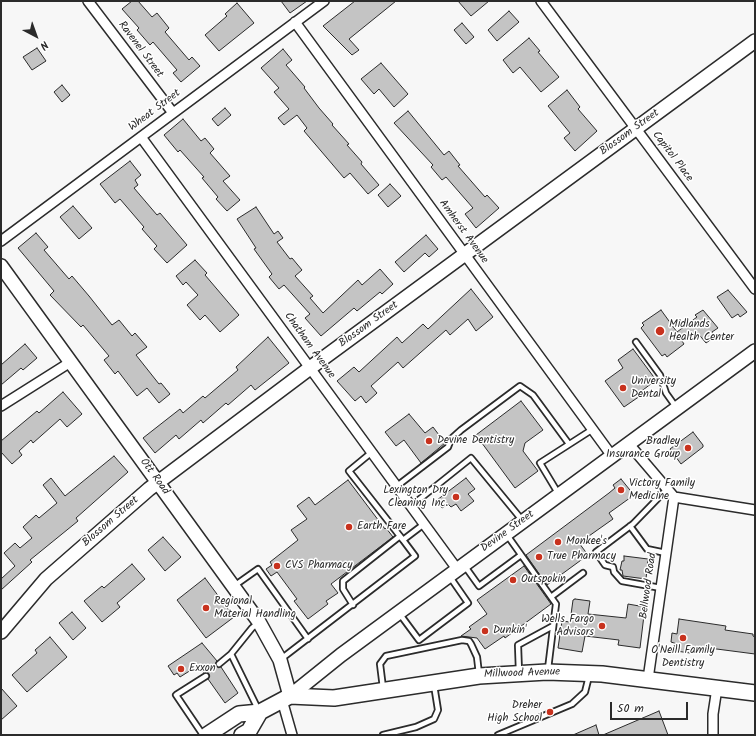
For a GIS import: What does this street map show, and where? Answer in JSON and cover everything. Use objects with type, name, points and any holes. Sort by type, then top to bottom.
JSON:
[{"type":"main road","name":"Millwood Avenue","points":[[286,698],[334,698],[433,681],[479,676],[547,672],[589,673],[755,693]]},
{"type":"main road","name":"Devine Street","points":[[207,735],[239,714],[260,712],[286,698]]},
{"type":"main road","points":[[242,735],[249,731],[260,712]]},
{"type":"street","name":"Ravenel Street","points":[[88,1],[173,113]]},
{"type":"street","name":"Wheat Street","points":[[1,241],[324,1]]},
{"type":"street","name":"Capitol Place","points":[[541,1],[755,289]]},
{"type":"street","name":"Amherst Avenue","points":[[295,22],[612,456]]},
{"type":"street","name":"Blossom Street","points":[[1,632],[46,579],[158,483],[310,368],[755,41]]},
{"type":"street","name":"Chatham Avenue","points":[[142,137],[457,570]]},
{"type":"street","name":"Ott Road","points":[[1,266],[259,622],[280,660],[286,698]]},
{"type":"street","name":"Devine Street","points":[[286,698],[341,655],[755,350]]},
{"type":"street","points":[[1,406],[70,363]]},
{"type":"street","points":[[628,444],[674,497],[755,510]]},
{"type":"street","name":"Bellwood Road","points":[[648,679],[674,497]]},
{"type":"street","points":[[714,735],[713,714],[717,688]]},
{"type":"street","points":[[286,698],[292,735]]},
{"type":"lane","points":[[636,342],[660,375],[666,393],[677,408]]},
{"type":"lane","points":[[396,486],[448,447],[451,439],[461,430],[520,386],[533,395],[569,444]]},
{"type":"lane","points":[[559,494],[540,463],[593,429]]},
{"type":"lane","points":[[280,660],[415,556],[349,471],[372,452]]},
{"type":"lane","points":[[411,506],[471,458],[524,521]]},
{"type":"lane","points":[[661,588],[622,581],[614,572],[613,567],[604,565],[596,552],[630,526],[667,489]]},
{"type":"lane","points":[[353,605],[343,589],[343,581],[402,538],[424,524]]},
{"type":"lane","points":[[630,526],[646,549],[666,552]]},
{"type":"lane","points":[[506,534],[556,604],[547,672]]},
{"type":"lane","points":[[457,570],[479,586],[521,555]]},
{"type":"lane","points":[[234,587],[258,569],[308,639]]},
{"type":"lane","points":[[419,640],[468,603],[457,570]]},
{"type":"lane","points":[[551,597],[583,573]]},
{"type":"lane","points":[[399,613],[419,640],[421,648]]},
{"type":"lane","points":[[219,664],[231,654],[252,628],[259,622]]},
{"type":"lane","points":[[519,673],[518,645],[553,626]]},
{"type":"lane","points":[[384,690],[380,664],[383,658],[389,654],[462,640],[469,641],[477,656],[479,676]]},
{"type":"lane","points":[[231,654],[260,712]]},
{"type":"lane","points":[[498,735],[572,704],[585,692],[589,673]]},
{"type":"lane","points":[[204,735],[176,695],[206,676]]},
{"type":"lane","points":[[383,735],[425,724],[436,717],[438,705],[433,681]]},
{"type":"building","points":[[132,1],[138,1],[152,17],[157,13],[169,28],[165,32],[189,60],[192,57],[200,66],[181,82],[173,73],[177,70],[153,42],[150,45],[137,30],[139,28],[122,9]]},
{"type":"building","points":[[281,1],[307,1],[290,13]]},
{"type":"building","points":[[355,1],[396,1],[349,39],[359,50],[352,55],[323,26]]},
{"type":"building","points":[[458,1],[489,1],[471,16]]},
{"type":"building","points":[[237,3],[254,23],[219,51],[205,35],[227,16],[225,14]]},
{"type":"building","points":[[509,11],[519,22],[497,41],[488,30]]},
{"type":"building","points":[[462,23],[474,37],[466,44],[454,30]]},
{"type":"building","points":[[529,38],[540,51],[538,52],[559,77],[541,92],[520,67],[513,73],[503,60]]},
{"type":"building","points":[[37,48],[46,61],[32,70],[23,57]]},
{"type":"building","points":[[283,49],[292,60],[286,65],[305,87],[304,88],[319,108],[333,124],[332,125],[349,144],[347,145],[362,162],[361,164],[379,185],[368,194],[350,173],[344,178],[304,131],[307,128],[297,115],[284,125],[278,118],[289,109],[274,92],[279,88],[261,68]]},
{"type":"building","points":[[381,63],[408,94],[394,107],[379,89],[374,94],[361,79]]},
{"type":"building","points":[[62,85],[70,95],[62,102],[54,92]]},
{"type":"building","points":[[567,90],[580,107],[578,109],[597,131],[575,151],[564,138],[570,133],[548,106]]},
{"type":"building","points":[[225,108],[231,115],[218,126],[212,119]]},
{"type":"building","points":[[408,111],[444,155],[449,151],[460,165],[458,166],[485,197],[487,195],[499,208],[476,228],[465,214],[473,208],[446,177],[442,180],[431,167],[433,165],[394,123]]},
{"type":"building","points":[[183,119],[201,141],[205,138],[214,149],[210,153],[230,176],[223,181],[240,200],[227,211],[216,199],[218,197],[202,178],[204,177],[180,150],[178,152],[164,135]]},
{"type":"building","points":[[130,161],[141,175],[135,180],[138,185],[134,188],[157,215],[160,213],[187,245],[167,263],[154,249],[157,246],[142,229],[144,227],[120,199],[115,203],[100,184]]},
{"type":"building","points":[[390,184],[401,196],[388,207],[378,195]]},
{"type":"building","points":[[73,206],[92,228],[79,239],[60,217]]},
{"type":"building","points":[[256,207],[274,234],[278,231],[283,238],[277,242],[290,259],[292,258],[302,270],[295,276],[313,296],[310,298],[323,313],[358,280],[362,285],[380,269],[393,284],[382,294],[380,292],[357,311],[354,308],[321,336],[305,318],[310,314],[284,285],[279,289],[269,277],[272,274],[254,249],[256,248],[237,219]]},
{"type":"building","points":[[36,233],[48,247],[44,250],[69,279],[72,276],[112,325],[119,320],[132,336],[135,333],[147,347],[136,355],[159,384],[161,383],[170,394],[159,403],[147,388],[137,396],[118,371],[115,374],[104,360],[109,356],[83,325],[81,327],[50,295],[54,291],[18,248]]},
{"type":"building","points":[[426,235],[438,249],[429,257],[425,253],[404,272],[395,262]]},
{"type":"building","points":[[195,260],[207,273],[205,275],[239,315],[220,332],[205,315],[200,320],[187,305],[198,295],[186,282],[183,285],[176,276]]},
{"type":"building","points":[[471,289],[493,317],[476,331],[468,319],[450,335],[446,330],[403,368],[398,362],[371,386],[377,393],[366,403],[361,396],[355,401],[337,381],[354,367],[359,372],[397,337],[402,343],[423,324],[428,329]]},
{"type":"building","points":[[728,290],[747,312],[740,317],[738,314],[732,318],[717,297]]},
{"type":"building","points":[[661,310],[677,332],[697,317],[695,315],[703,310],[718,328],[712,332],[716,336],[706,343],[696,331],[682,341],[684,344],[667,357],[665,354],[662,356],[641,328],[644,325],[642,323]]},
{"type":"building","points":[[268,337],[289,363],[255,390],[251,385],[228,405],[226,403],[203,423],[201,420],[179,439],[176,435],[155,453],[143,438],[180,409],[183,413],[203,396],[205,398],[238,370],[236,367]]},
{"type":"building","points":[[25,344],[37,358],[23,370],[21,368],[1,385],[1,365]]},
{"type":"building","points":[[633,349],[656,380],[639,393],[640,396],[624,407],[605,381],[623,368],[618,360]]},
{"type":"building","points":[[63,392],[82,414],[67,427],[60,419],[33,443],[31,440],[19,451],[22,455],[12,464],[1,452],[1,441],[37,411],[39,413]]},
{"type":"building","points":[[521,401],[543,430],[525,443],[523,451],[538,471],[515,488],[476,435]]},
{"type":"building","name":"Devine Dentistry","points":[[409,414],[425,433],[433,427],[445,443],[421,463],[404,440],[396,446],[385,432]]},
{"type":"building","name":"Bradley Insurance Group","points":[[693,432],[703,447],[681,464],[670,449]]},
{"type":"building","points":[[114,456],[128,472],[76,518],[78,521],[30,560],[32,562],[1,590],[1,579],[15,566],[4,553],[15,543],[20,548],[32,538],[23,527],[36,515],[39,518],[57,503],[43,485],[51,478],[65,496]]},
{"type":"building","name":"Lexington Dry Cleaning Inc.","points":[[466,478],[475,489],[468,494],[474,501],[461,511],[456,504],[451,507],[448,504],[442,508],[437,500]]},
{"type":"building","points":[[621,479],[634,495],[609,513],[613,519],[579,543],[588,555],[547,585],[526,555],[609,493],[615,488],[613,485]]},
{"type":"building","points":[[348,480],[385,529],[386,528],[393,537],[331,584],[338,593],[326,601],[328,604],[308,619],[294,601],[297,599],[277,572],[271,576],[266,569],[272,565],[270,562],[298,540],[291,530],[307,519],[297,506],[309,497],[315,505]]},
{"type":"building","points":[[163,537],[181,557],[165,571],[148,550]]},
{"type":"building","points":[[624,556],[648,559],[646,579],[623,576],[622,570],[620,570],[622,561],[624,561]]},
{"type":"building","points":[[132,564],[145,579],[117,603],[120,607],[102,622],[84,601],[102,586],[104,588]]},
{"type":"building","points":[[524,566],[551,604],[505,638],[504,636],[485,649],[477,638],[461,636],[471,629],[469,627],[487,614],[477,600]]},
{"type":"building","name":"Regional Material Handling","points":[[205,578],[234,617],[206,638],[177,600]]},
{"type":"building","points":[[573,600],[590,601],[588,614],[626,618],[628,604],[645,607],[640,648],[618,645],[619,640],[585,636],[582,652],[558,648],[562,621],[570,622]]},
{"type":"building","points":[[72,612],[86,628],[73,640],[59,623]]},
{"type":"building","points":[[679,619],[726,626],[725,630],[753,634],[755,637],[755,654],[691,647],[690,653],[676,651],[677,644],[671,642],[672,633],[677,634]]},
{"type":"building","points":[[50,637],[67,657],[27,692],[12,675],[37,653],[35,650]]},
{"type":"building","name":"Exxon","points":[[202,643],[217,661],[216,666],[221,667],[238,693],[225,703],[208,679],[209,674],[204,673],[199,665],[180,677],[177,673],[174,675],[168,666]]},
{"type":"building","points":[[1,688],[17,706],[1,720]]},
{"type":"building","points":[[659,711],[668,735],[603,735]]},
{"type":"building","points":[[596,725],[599,735],[573,735]]},
{"type":"place","name":"Midlands Health Center","points":[[660,331]]},
{"type":"place","name":"University Dental","points":[[623,388]]},
{"type":"place","name":"Devine Dentistry","points":[[429,441]]},
{"type":"place","name":"Bradley Insurance Group","points":[[688,448]]},
{"type":"place","name":"Victory Family Medicine","points":[[621,490]]},
{"type":"place","name":"Lexington Dry Cleaning Inc.","points":[[456,497]]},
{"type":"place","name":"Earth Fare","points":[[349,527]]},
{"type":"place","name":"Monkee's","points":[[558,542]]},
{"type":"place","name":"True Pharmacy","points":[[539,557]]},
{"type":"place","name":"CVS Pharmacy","points":[[277,566]]},
{"type":"place","name":"Outspokin","points":[[513,580]]},
{"type":"place","name":"Regional Material Handling","points":[[206,608]]},
{"type":"place","name":"Wells Fargo Advisors","points":[[602,626]]},
{"type":"place","name":"Dunkin'","points":[[485,631]]},
{"type":"place","name":"O'Neill Family Dentistry","points":[[683,638]]},
{"type":"place","name":"Exxon","points":[[181,669]]},
{"type":"place","name":"Dreher High School","points":[[550,712]]}]
